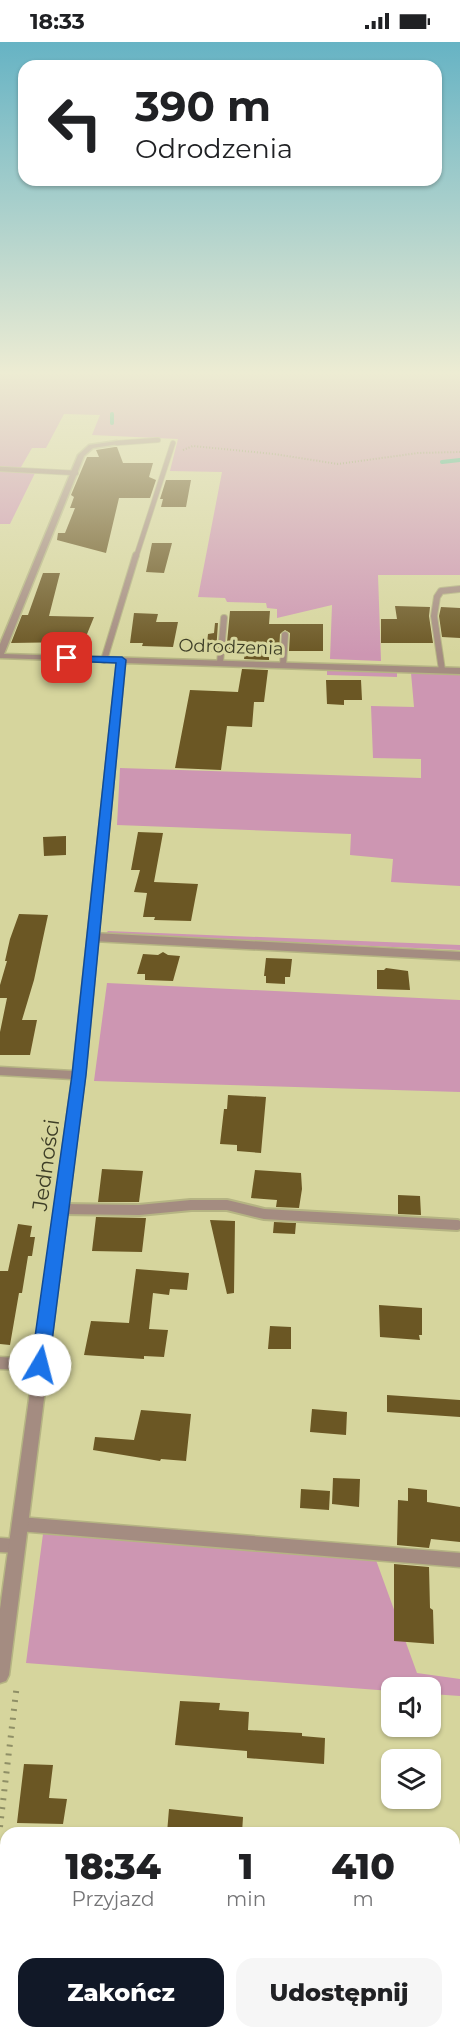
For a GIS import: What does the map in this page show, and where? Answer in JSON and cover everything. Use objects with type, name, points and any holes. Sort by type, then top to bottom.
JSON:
[{"type":"street","points":[[0,655],[77,468]]},
{"type":"street","name":"Odrodzenia","points":[[0,655],[460,671]]},
{"type":"street","name":"Jedności","points":[[0,1675],[79,1075],[122,660]]},
{"type":"street","points":[[0,1071],[79,1075]]},
{"type":"street","points":[[0,1363],[40,1365]]},
{"type":"lane","points":[[104,660],[165,468]]},
{"type":"lane","points":[[0,469],[76,473]]},
{"type":"lane","points":[[442,670],[433,604],[443,590],[460,589]]},
{"type":"lane","points":[[220,663],[224,618]]},
{"type":"lane","points":[[283,665],[285,635]]},
{"type":"lane","points":[[93,938],[460,956]]},
{"type":"lane","points":[[61,1209],[140,1210],[227,1205],[264,1214],[457,1225]]},
{"type":"lane","points":[[19,1524],[460,1560]]},
{"type":"lane","points":[[0,1545],[16,1546]]},
{"type":"shaded area","points":[[171,468],[460,468],[460,575],[378,575],[381,661],[330,659],[332,605],[277,618],[277,609],[267,608],[266,603],[227,602],[225,598],[198,597],[222,472],[170,471]]},
{"type":"shaded area","points":[[0,471],[36,471],[10,524],[0,524]]},
{"type":"shaded area","points":[[327,670],[397,672],[397,677],[327,675]]},
{"type":"shaded area","points":[[411,673],[460,675],[460,886],[391,882],[393,859],[350,855],[351,834],[117,825],[120,768],[421,778],[421,759],[373,758],[371,706],[414,707]]},
{"type":"shaded area","points":[[108,931],[460,945],[460,950],[105,934]]},
{"type":"shaded area","points":[[107,983],[460,1000],[460,1092],[94,1081]]},
{"type":"shaded area","points":[[43,1534],[376,1560],[417,1673],[460,1679],[460,1696],[441,1695],[441,1677],[381,1677],[381,1690],[26,1663]]},
{"type":"building","points":[[82,468],[152,468],[149,477],[156,480],[150,498],[119,498],[106,553],[57,540],[58,533],[65,533],[75,508],[70,508],[74,497],[71,495]]},
{"type":"building","points":[[166,480],[191,480],[186,507],[161,507],[163,499],[160,499]]},
{"type":"building","points":[[152,543],[172,543],[164,573],[146,572]]},
{"type":"building","points":[[43,573],[60,573],[49,616],[94,617],[85,639],[75,639],[74,642],[11,643],[22,615],[28,615]]},
{"type":"building","points":[[395,606],[430,607],[433,643],[381,643],[381,619],[397,619]]},
{"type":"building","points":[[441,607],[460,608],[460,638],[442,637],[439,616]]},
{"type":"building","points":[[230,611],[270,611],[269,624],[323,624],[323,651],[289,651],[290,633],[285,630],[280,634],[279,651],[269,653],[269,660],[244,659],[245,653],[226,653]]},
{"type":"building","points":[[134,613],[158,614],[156,622],[178,622],[173,647],[142,646],[143,643],[130,643]]},
{"type":"building","points":[[215,623],[218,623],[216,652],[206,652],[208,634],[214,633]]},
{"type":"building","points":[[242,669],[268,670],[264,702],[254,702],[252,727],[227,726],[221,770],[175,768],[190,690],[238,692]]},
{"type":"building","points":[[326,680],[361,680],[362,700],[344,700],[344,705],[327,704]]},
{"type":"building","points":[[138,832],[163,833],[154,882],[198,884],[191,921],[154,920],[155,917],[143,917],[147,893],[134,892],[140,870],[131,870]]},
{"type":"building","points":[[66,836],[66,855],[44,856],[43,837]]},
{"type":"building","points":[[19,914],[48,915],[34,980],[22,1020],[37,1020],[30,1055],[0,1055],[0,1032],[7,998],[0,998],[0,985],[10,939]]},
{"type":"building","points":[[163,952],[180,956],[173,981],[145,980],[145,974],[137,974],[143,954],[158,955]]},
{"type":"building","points":[[266,958],[292,959],[290,977],[285,977],[285,984],[266,983],[266,976],[264,976]]},
{"type":"building","points":[[386,968],[408,971],[410,990],[377,989],[377,970]]},
{"type":"building","points":[[228,1095],[266,1097],[261,1153],[237,1151],[237,1145],[220,1144]]},
{"type":"building","points":[[102,1169],[143,1171],[139,1202],[98,1202]]},
{"type":"building","points":[[255,1170],[301,1173],[302,1189],[299,1208],[276,1207],[277,1200],[251,1198]]},
{"type":"building","points":[[398,1195],[420,1196],[421,1215],[398,1214]]},
{"type":"building","points":[[96,1217],[146,1218],[142,1252],[92,1251]]},
{"type":"building","points":[[210,1220],[235,1221],[234,1293],[227,1294]]},
{"type":"building","points":[[274,1222],[296,1223],[295,1234],[273,1233]]},
{"type":"building","points":[[18,1224],[32,1226],[30,1237],[35,1237],[32,1256],[28,1256],[22,1293],[19,1293],[10,1345],[0,1344],[0,1271],[8,1271]]},
{"type":"building","points":[[136,1269],[189,1273],[187,1290],[170,1289],[169,1295],[153,1293],[149,1329],[168,1330],[164,1357],[144,1356],[144,1359],[84,1355],[91,1321],[129,1323]]},
{"type":"building","points":[[379,1305],[422,1308],[420,1340],[380,1337]]},
{"type":"building","points":[[270,1326],[291,1327],[291,1349],[268,1349]]},
{"type":"building","points":[[387,1395],[460,1400],[460,1417],[387,1412]]},
{"type":"building","points":[[312,1409],[347,1412],[346,1435],[310,1432]]},
{"type":"building","points":[[141,1410],[191,1414],[186,1461],[161,1459],[160,1461],[93,1450],[95,1437],[134,1440]]},
{"type":"building","points":[[333,1478],[360,1479],[359,1507],[332,1504]]},
{"type":"building","points":[[408,1488],[427,1490],[427,1502],[460,1507],[460,1542],[431,1539],[429,1548],[397,1545],[398,1500],[408,1501]]},
{"type":"building","points":[[301,1489],[330,1491],[329,1510],[300,1508]]},
{"type":"building","points":[[394,1564],[429,1567],[434,1644],[394,1641]]},
{"type":"building","points":[[180,1701],[220,1703],[219,1710],[249,1712],[248,1730],[302,1733],[302,1736],[325,1738],[324,1764],[247,1758],[247,1751],[175,1745]]},
{"type":"building","points":[[24,1764],[53,1765],[49,1798],[67,1799],[63,1824],[17,1823]]},
{"type":"building","points":[[169,1809],[243,1817],[242,1827],[168,1827]]},
{"type":"route","points":[[40,1365],[79,1075],[122,660],[67,658]]}]
